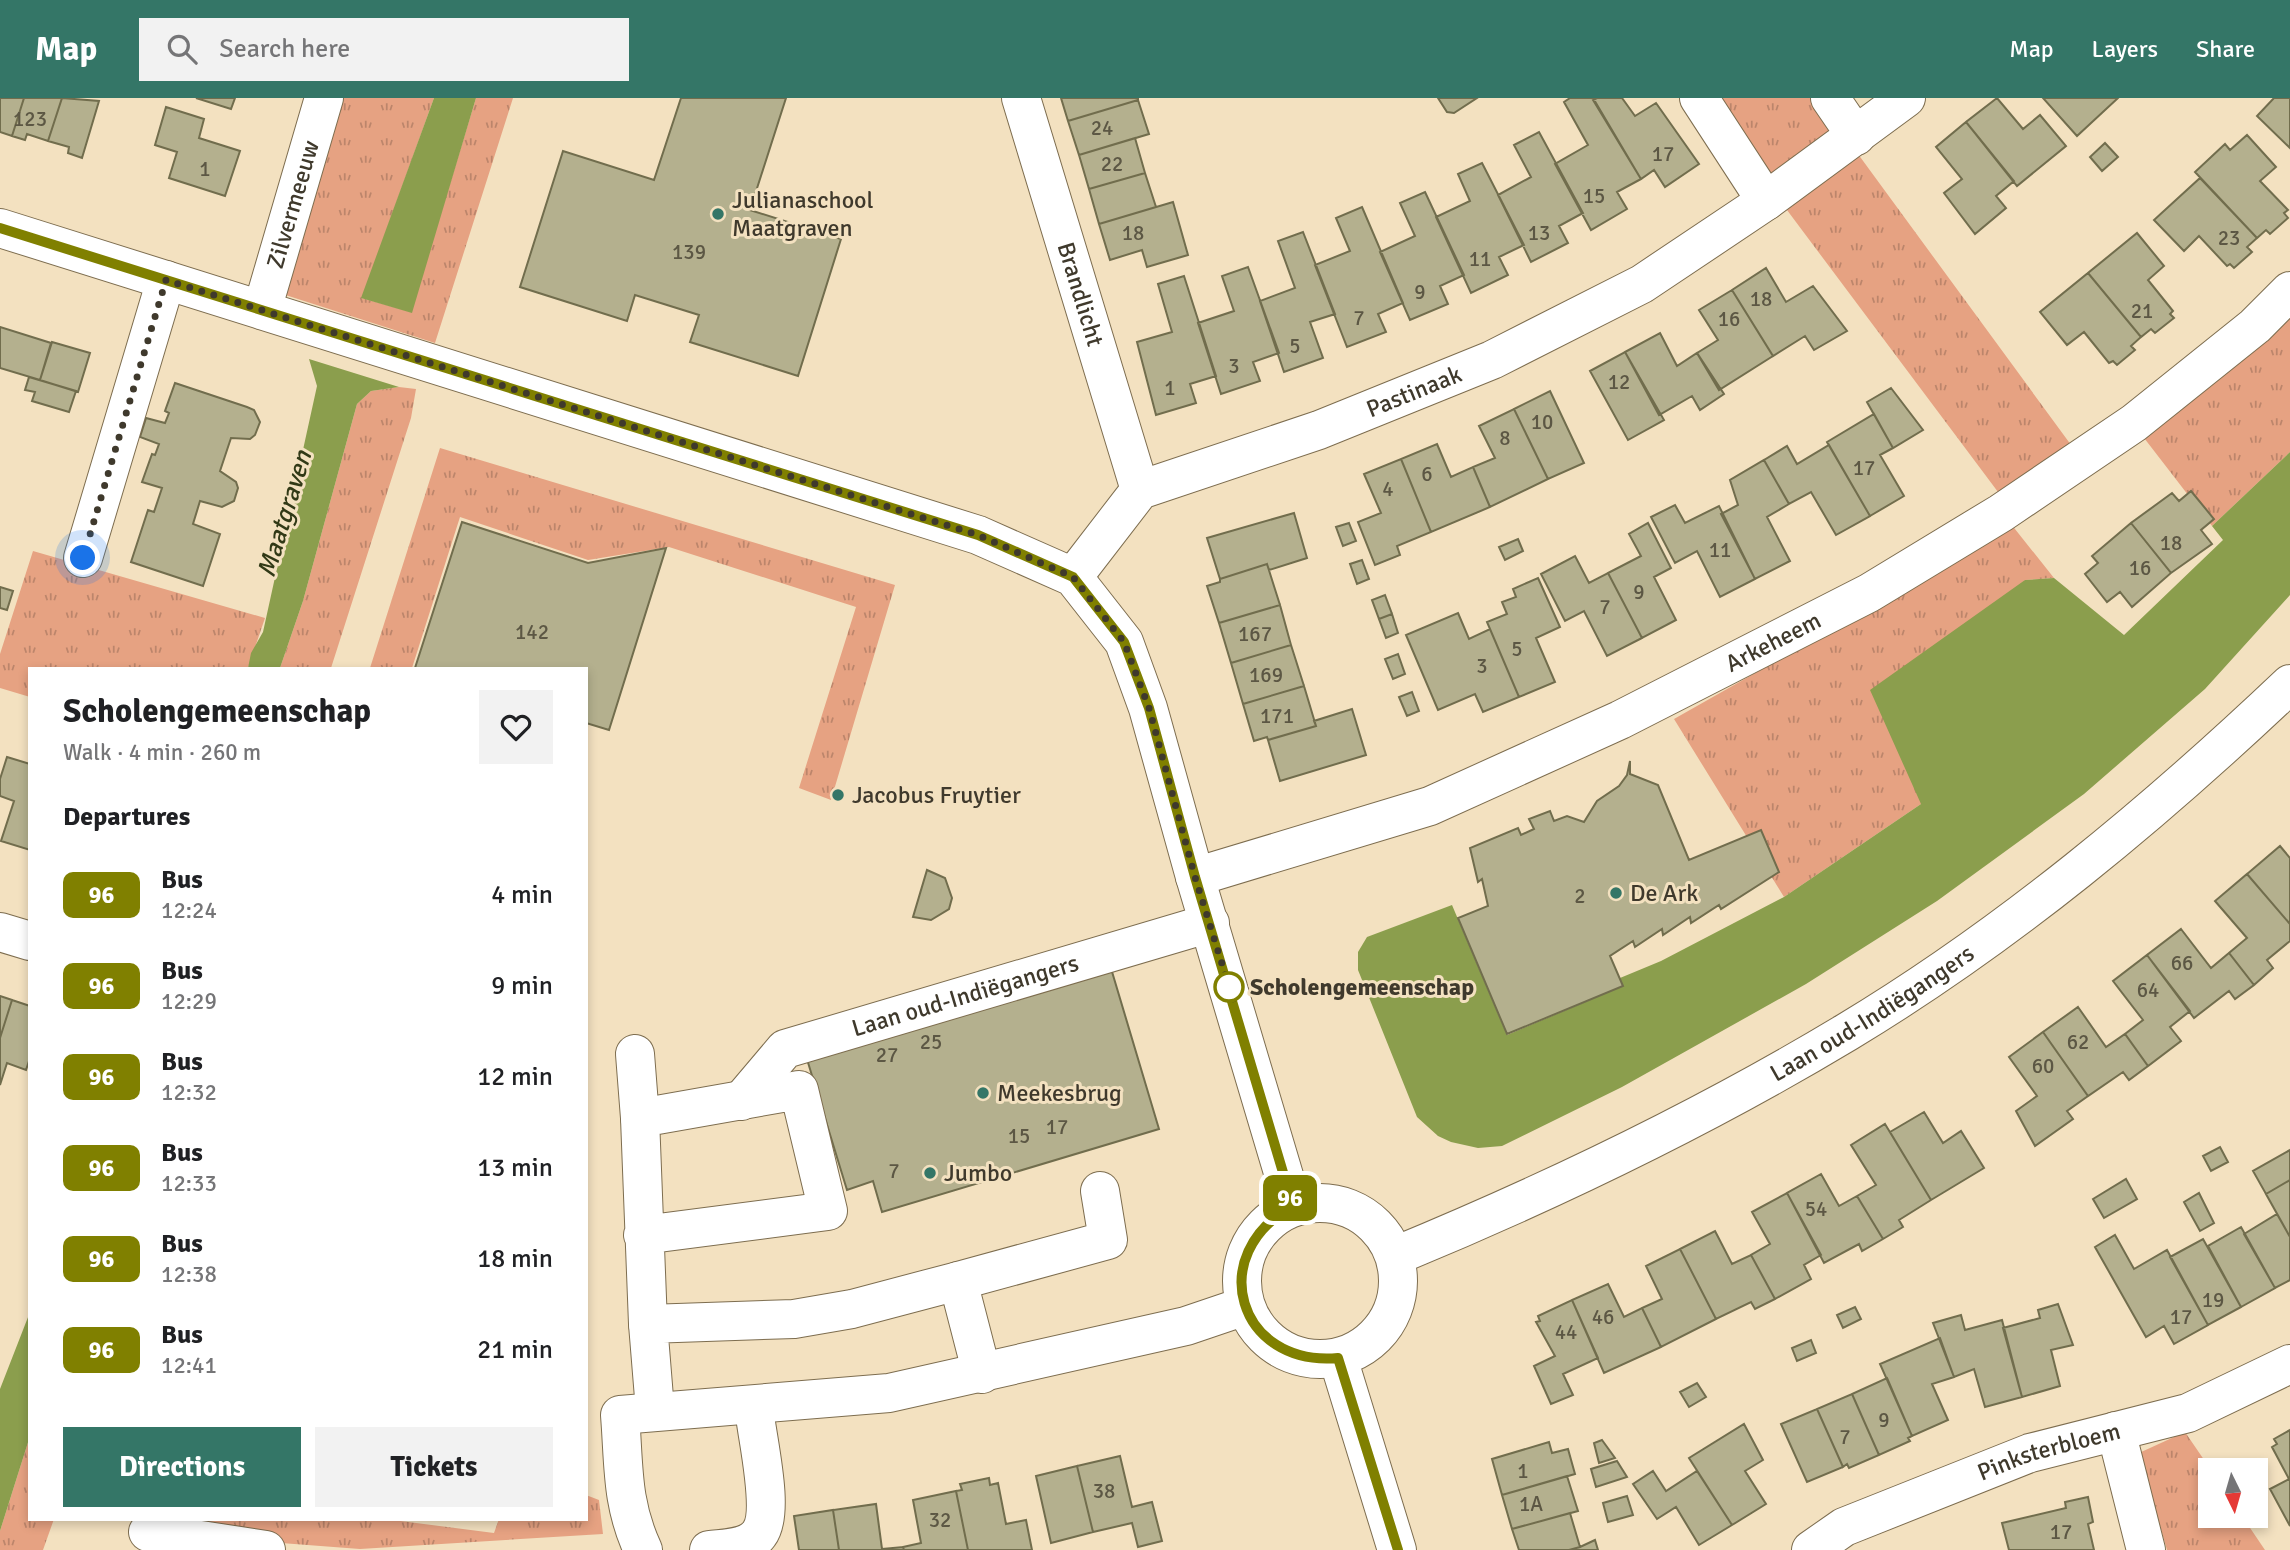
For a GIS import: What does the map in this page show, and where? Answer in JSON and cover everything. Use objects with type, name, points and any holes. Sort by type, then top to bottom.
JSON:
[{"type":"street","name":"Zilvermeeuw","points":[[262,310],[324,98]]},
{"type":"street","name":"Brandlicht","points":[[1021,98],[1140,490]]},
{"type":"street","points":[[1699,98],[1766,201]]},
{"type":"street","points":[[1830,98],[1856,136]]},
{"type":"street","name":"Pastinaak","points":[[1140,490],[1319,430],[1492,360],[1642,284],[1766,201],[1906,98]]},
{"type":"street","points":[[0,228],[978,535],[1073,577],[1124,642],[1149,708],[1195,877],[1293,1206]]},
{"type":"street","points":[[83,558],[166,280]]},
{"type":"street","name":"Arkeheem","points":[[1195,877],[1430,806],[1620,720],[1869,593],[2001,513],[2134,423],[2255,326],[2290,291]]},
{"type":"street","points":[[1073,577],[1140,490]]},
{"type":"street","name":"Laan oud-Indiëgangers","points":[[1395,1256],[1469,1225],[1684,1122],[1848,1031],[1982,942],[2108,846],[2217,753],[2290,684]]},
{"type":"street","name":"Laan oud-Indiëgangers","points":[[741,1101],[785,1049],[1210,923]]},
{"type":"street","points":[[0,932],[28,940]]},
{"type":"street","points":[[635,1054],[643,1235],[655,1410]]},
{"type":"street","points":[[639,1118],[799,1090],[828,1211],[643,1235]]},
{"type":"street","points":[[648,1324],[794,1319],[852,1310],[1108,1240],[1100,1191]]},
{"type":"street","points":[[1318,1202],[1343,1205],[1366,1216],[1384,1234],[1395,1256],[1399,1282],[1395,1308],[1381,1330],[1362,1347],[1338,1358],[1314,1360],[1292,1354],[1271,1343],[1255,1326],[1245,1306],[1241,1281],[1244,1257],[1255,1236],[1271,1218],[1293,1206],[1318,1202]]},
{"type":"street","points":[[958,1281],[982,1374]]},
{"type":"street","points":[[643,1550],[631,1524],[623,1489],[620,1415],[655,1410],[754,1406],[889,1393],[1186,1326],[1245,1306]]},
{"type":"street","points":[[1338,1358],[1397,1550]]},
{"type":"street","name":"Pinksterbloem","points":[[1811,1550],[1844,1527],[2007,1462],[2188,1413],[2290,1364]]},
{"type":"street","points":[[709,1550],[742,1546],[759,1535],[765,1518],[766,1502],[754,1406]]},
{"type":"street","points":[[2116,1431],[2146,1550]]},
{"type":"street","points":[[148,1532],[266,1550]]},
{"type":"green space","points":[[337,98],[434,98],[362,298],[411,312],[476,98],[513,98],[435,343],[273,291]]},
{"type":"green space","points":[[1710,98],[1817,98],[2074,449],[2004,500],[1769,186]]},
{"type":"green space","points":[[2290,309],[2290,452],[2212,526],[2141,434]]},
{"type":"green space","points":[[399,387],[416,389],[411,418],[331,667],[280,667],[303,601],[357,404],[371,391]]},
{"type":"green space","points":[[440,448],[895,585],[831,800],[799,788],[856,607],[669,547],[588,560],[460,517],[412,667],[370,667]]},
{"type":"green space","points":[[2011,524],[2054,578],[2025,580],[1921,804],[1784,897],[1674,719]]},
{"type":"green space","points":[[33,551],[265,618],[248,667],[28,667],[28,696],[0,688],[0,654]]},
{"type":"green space","points":[[2185,1432],[2203,1458],[2198,1458],[2198,1528],[2250,1528],[2265,1550],[2167,1550],[2139,1453]]},
{"type":"green space","points":[[28,1442],[28,1521],[53,1521],[43,1550],[0,1550],[0,1531]]},
{"type":"green space","points":[[588,1496],[599,1500],[603,1534],[360,1549],[281,1543],[154,1521],[401,1521],[494,1533],[498,1521],[588,1521]]},
{"type":"shaded area","points":[[434,98],[476,98],[412,313],[361,298]]},
{"type":"shaded area","points":[[309,359],[399,387],[371,391],[357,404],[303,601],[280,667],[248,667],[251,653],[263,632],[317,386]]},
{"type":"shaded area","points":[[2290,452],[2290,595],[2205,689],[2084,794],[1937,901],[1806,984],[1622,1087],[1502,1146],[1478,1148],[1451,1142],[1438,1136],[1417,1117],[1358,970],[1358,952],[1367,937],[1452,905],[1507,1035],[1623,986],[1620,978],[1661,961],[1784,897],[1921,804],[1870,690],[2025,580],[2054,578],[2124,635],[2223,540],[2212,526]]},
{"type":"shaded area","points":[[28,1317],[28,1442],[0,1531],[0,1389]]},
{"type":"building","points":[[0,98],[24,98],[12,136],[0,132]]},
{"type":"building","points":[[24,98],[62,98],[48,141],[27,134],[25,140],[12,136]]},
{"type":"building","points":[[62,98],[99,101],[82,158],[68,153],[69,147],[48,141]]},
{"type":"building","points":[[196,98],[235,98],[231,109]]},
{"type":"building","points":[[681,98],[786,98],[750,210],[841,239],[798,376],[690,342],[699,315],[635,295],[627,321],[520,287],[563,151],[654,180]]},
{"type":"building","points":[[1061,98],[1138,98],[1138,100],[1068,121]]},
{"type":"building","points":[[1438,98],[1477,98],[1454,113],[1447,112]]},
{"type":"building","points":[[1570,98],[1593,98],[1641,179],[1617,192],[1627,209],[1591,230],[1555,164],[1588,145],[1564,102]]},
{"type":"building","points":[[1622,98],[1635,116],[1656,103],[1699,164],[1665,187],[1654,170],[1641,179],[1593,100]]},
{"type":"building","points":[[1997,98],[2023,129],[2040,115],[2066,146],[2017,186],[1966,122]]},
{"type":"building","points":[[2043,98],[2118,98],[2077,136]]},
{"type":"building","points":[[2274,98],[2290,98],[2290,148],[2257,116]]},
{"type":"building","points":[[1138,100],[1149,134],[1079,155],[1068,121]]},
{"type":"building","points":[[166,107],[204,119],[199,138],[240,151],[225,196],[169,178],[177,152],[155,145]]},
{"type":"building","points":[[1966,122],[2014,181],[1996,196],[2006,208],[1975,234],[1944,193],[1962,179],[1936,147]]},
{"type":"building","points":[[1539,132],[1583,213],[1559,226],[1568,243],[1531,262],[1498,195],[1531,177],[1514,145]]},
{"type":"building","points":[[2247,135],[2276,167],[2260,181],[2288,210],[2284,213],[2288,218],[2270,234],[2266,230],[2257,238],[2195,172],[2225,144],[2230,150]]},
{"type":"building","points":[[1135,138],[1145,173],[1089,189],[1079,155]]},
{"type":"building","points":[[2105,143],[2118,157],[2102,171],[2090,157]]},
{"type":"building","points":[[1482,163],[1524,245],[1499,257],[1508,275],[1471,293],[1436,217],[1470,201],[1458,174]]},
{"type":"building","points":[[1145,173],[1156,207],[1099,224],[1089,189]]},
{"type":"building","points":[[2200,178],[2257,238],[2247,247],[2252,252],[2234,268],[2230,264],[2227,266],[2199,236],[2184,251],[2154,220]]},
{"type":"building","points":[[1425,192],[1464,275],[1440,286],[1448,304],[1410,320],[1380,252],[1415,236],[1400,203]]},
{"type":"building","points":[[1173,202],[1188,255],[1147,267],[1142,250],[1110,260],[1099,224]]},
{"type":"building","points":[[1362,207],[1403,303],[1378,314],[1386,332],[1347,347],[1315,265],[1350,251],[1336,218]]},
{"type":"building","points":[[1303,232],[1335,314],[1310,322],[1323,358],[1284,372],[1260,301],[1295,288],[1278,241]]},
{"type":"building","points":[[2137,233],[2164,266],[2148,280],[2173,311],[2170,314],[2174,318],[2155,333],[2151,329],[2141,337],[2088,273]]},
{"type":"building","points":[[1248,267],[1279,353],[1253,362],[1260,381],[1221,394],[1198,323],[1234,311],[1222,276]]},
{"type":"building","points":[[1766,268],[1786,302],[1813,286],[1847,331],[1814,350],[1805,336],[1773,356],[1732,290]]},
{"type":"building","points":[[2088,273],[2141,337],[2131,346],[2135,350],[2117,365],[2113,361],[2109,363],[2084,332],[2067,345],[2040,312]]},
{"type":"building","points":[[1184,276],[1216,376],[1190,384],[1196,403],[1156,415],[1137,342],[1172,332],[1158,284]]},
{"type":"building","points":[[1732,290],[1773,356],[1719,390],[1697,353],[1718,340],[1699,310]]},
{"type":"building","points":[[0,327],[51,343],[40,380],[0,368]]},
{"type":"building","points":[[1660,333],[1677,366],[1697,353],[1724,394],[1700,410],[1692,396],[1659,415],[1625,352]]},
{"type":"building","points":[[52,342],[90,353],[78,392],[40,380]]},
{"type":"building","points":[[1625,352],[1664,420],[1628,440],[1590,371]]},
{"type":"building","points":[[29,377],[76,391],[69,412],[32,401],[35,392],[25,390]]},
{"type":"building","points":[[175,383],[254,410],[260,422],[255,435],[250,439],[231,438],[220,471],[236,482],[238,488],[234,501],[222,507],[200,501],[193,524],[220,534],[203,586],[131,562],[148,510],[154,512],[162,488],[142,482],[152,454],[155,455],[159,444],[140,437],[146,418],[165,423],[169,413],[165,411]]},
{"type":"building","points":[[1891,388],[1923,430],[1893,448],[1867,402]]},
{"type":"building","points":[[1550,391],[1584,463],[1548,479],[1514,409]]},
{"type":"building","points":[[1514,409],[1548,479],[1490,507],[1473,467],[1495,458],[1479,426]]},
{"type":"building","points":[[1874,414],[1893,448],[1880,455],[1904,496],[1870,516],[1827,442]]},
{"type":"building","points":[[1437,444],[1451,477],[1473,467],[1490,507],[1431,532],[1401,459]]},
{"type":"building","points":[[1829,445],[1870,516],[1836,535],[1811,492],[1789,504],[1764,460],[1787,446],[1797,464]]},
{"type":"building","points":[[1401,459],[1431,532],[1397,546],[1400,555],[1375,565],[1358,522],[1381,513],[1364,474]]},
{"type":"building","points":[[1764,460],[1789,504],[1767,517],[1790,561],[1755,579],[1721,514],[1738,505],[1730,480]]},
{"type":"building","points":[[2191,491],[2214,519],[2201,530],[2212,544],[2171,573],[2131,523],[2172,493],[2179,501]]},
{"type":"building","points":[[1675,505],[1685,523],[1719,506],[1755,579],[1720,597],[1697,551],[1675,563],[1651,517]]},
{"type":"building","points":[[1294,513],[1307,558],[1269,570],[1267,564],[1220,579],[1207,538]]},
{"type":"building","points":[[462,522],[588,563],[666,548],[609,730],[588,724],[588,667],[415,667]]},
{"type":"building","points":[[1349,523],[1356,541],[1343,546],[1336,527]]},
{"type":"building","points":[[1648,523],[1671,568],[1654,577],[1676,620],[1642,638],[1608,573],[1641,556],[1629,534]]},
{"type":"building","points":[[2131,523],[2171,573],[2132,607],[2120,592],[2107,602],[2085,574],[2098,563],[2092,556]]},
{"type":"building","points":[[1518,539],[1523,551],[1505,560],[1499,547]]},
{"type":"building","points":[[1575,556],[1589,583],[1608,573],[1642,638],[1607,656],[1584,611],[1565,621],[1541,574]]},
{"type":"building","points":[[1362,560],[1369,579],[1357,584],[1350,564]]},
{"type":"building","points":[[1267,564],[1280,605],[1219,623],[1207,586]]},
{"type":"building","points":[[1538,578],[1560,627],[1536,638],[1555,682],[1519,697],[1487,622],[1507,614],[1502,602],[1516,597],[1513,589]]},
{"type":"building","points":[[0,587],[13,591],[7,610],[0,608]]},
{"type":"building","points":[[1385,595],[1392,614],[1379,619],[1372,600]]},
{"type":"building","points":[[1280,605],[1291,645],[1231,663],[1219,623]]},
{"type":"building","points":[[1458,613],[1469,639],[1490,629],[1519,697],[1483,712],[1475,694],[1438,710],[1406,635]]},
{"type":"building","points":[[1392,614],[1398,633],[1386,638],[1379,619]]},
{"type":"building","points":[[1291,645],[1304,686],[1243,704],[1231,663]]},
{"type":"building","points":[[1398,654],[1405,674],[1393,679],[1385,659]]},
{"type":"building","points":[[1304,686],[1316,726],[1268,740],[1267,737],[1254,741],[1243,704]]},
{"type":"building","points":[[1412,692],[1419,711],[1407,716],[1399,697]]},
{"type":"building","points":[[1352,709],[1366,755],[1280,781],[1268,740],[1316,726],[1314,721]]},
{"type":"building","points":[[7,757],[28,763],[28,849],[1,841],[14,801],[0,796],[0,779]]},
{"type":"building","name":"De Ark","points":[[1630,761],[1630,774],[1658,785],[1689,860],[1761,830],[1779,872],[1721,909],[1719,905],[1691,923],[1690,917],[1663,935],[1662,929],[1635,947],[1633,941],[1610,956],[1623,986],[1507,1034],[1458,918],[1488,906],[1482,879],[1478,882],[1470,848],[1518,828],[1521,835],[1534,829],[1529,819],[1550,811],[1554,821],[1567,816],[1584,822],[1597,801],[1619,786],[1627,775]]},
{"type":"building","points":[[2280,846],[2290,858],[2290,924],[2247,874]]},
{"type":"building","points":[[927,870],[945,878],[952,898],[949,909],[931,920],[913,917]]},
{"type":"building","points":[[2247,874],[2290,924],[2290,941],[2267,960],[2273,968],[2254,985],[2229,953],[2247,938],[2215,901]]},
{"type":"building","points":[[2181,929],[2211,968],[2229,953],[2254,985],[2235,999],[2229,991],[2194,1018],[2147,955]]},
{"type":"building","points":[[2147,955],[2190,1011],[2170,1027],[2181,1041],[2148,1066],[2125,1034],[2143,1020],[2113,981]]},
{"type":"building","name":"Meekesbrug","points":[[1110,965],[1159,1129],[882,1212],[873,1181],[847,1190],[806,1056]]},
{"type":"building","points":[[0,996],[12,1000],[0,1038]]},
{"type":"building","points":[[12,1000],[28,1005],[26,1070],[7,1063],[0,1085],[0,1038]]},
{"type":"building","points":[[2078,1007],[2106,1047],[2125,1034],[2148,1066],[2129,1080],[2123,1072],[2088,1096],[2043,1032]]},
{"type":"building","points":[[2043,1032],[2088,1096],[2067,1111],[2073,1119],[2035,1146],[2016,1111],[2037,1096],[2009,1057]]},
{"type":"building","points":[[1924,1112],[1943,1143],[1961,1131],[1984,1168],[1931,1200],[1890,1132]]},
{"type":"building","points":[[1885,1124],[1931,1200],[1899,1220],[1903,1227],[1883,1239],[1857,1196],[1876,1185],[1851,1145]]},
{"type":"building","points":[[2220,1147],[2228,1162],[2211,1171],[2203,1156]]},
{"type":"building","points":[[2290,1150],[2290,1180],[2266,1194],[2253,1171]]},
{"type":"building","points":[[1821,1174],[1839,1206],[1857,1196],[1883,1239],[1862,1251],[1859,1244],[1824,1263],[1787,1193]]},
{"type":"building","points":[[2126,1179],[2137,1199],[2104,1218],[2093,1199]]},
{"type":"building","points":[[2290,1180],[2290,1237],[2266,1194]]},
{"type":"building","points":[[1787,1193],[1821,1255],[1804,1265],[1811,1279],[1775,1299],[1751,1255],[1770,1244],[1752,1212]]},
{"type":"building","points":[[2199,1193],[2214,1223],[2200,1231],[2184,1202]]},
{"type":"building","points":[[2277,1214],[2290,1237],[2290,1280],[2275,1288],[2244,1234]]},
{"type":"building","points":[[2241,1227],[2275,1288],[2241,1307],[2208,1246]]},
{"type":"building","points":[[1715,1231],[1732,1264],[1751,1255],[1775,1299],[1755,1309],[1751,1302],[1716,1319],[1680,1249]]},
{"type":"building","points":[[2115,1235],[2134,1269],[2167,1250],[2208,1325],[2174,1344],[2164,1326],[2146,1337],[2095,1247]]},
{"type":"building","points":[[2203,1239],[2241,1307],[2208,1325],[2170,1257]]},
{"type":"building","points":[[1680,1249],[1716,1319],[1661,1347],[1642,1308],[1662,1299],[1646,1266]]},
{"type":"building","points":[[1608,1284],[1624,1317],[1642,1308],[1661,1347],[1604,1373],[1572,1300]]},
{"type":"building","points":[[1572,1300],[1598,1358],[1563,1374],[1573,1395],[1551,1404],[1534,1366],[1555,1356],[1536,1322],[1540,1321],[1538,1316]]},
{"type":"building","points":[[2058,1304],[2073,1345],[2051,1350],[2060,1386],[2022,1397],[2003,1328],[2040,1318],[2038,1310]]},
{"type":"building","points":[[1855,1307],[1861,1319],[1843,1328],[1837,1315]]},
{"type":"building","points":[[1961,1315],[1965,1330],[2002,1320],[2022,1397],[1985,1407],[1974,1369],[1954,1377],[1933,1323]]},
{"type":"building","points":[[1940,1338],[1954,1377],[1932,1384],[1948,1420],[1912,1436],[1880,1364]]},
{"type":"building","points":[[1811,1340],[1816,1353],[1797,1361],[1792,1348]]},
{"type":"building","points":[[1887,1378],[1912,1436],[1908,1438],[1910,1441],[1879,1455],[1852,1394]]},
{"type":"building","points":[[1697,1383],[1706,1397],[1689,1407],[1680,1392]]},
{"type":"building","points":[[1852,1394],[1879,1455],[1849,1468],[1847,1464],[1843,1467],[1817,1409]]},
{"type":"building","points":[[1817,1409],[1843,1467],[1807,1482],[1781,1424]]},
{"type":"building","points":[[1744,1424],[1763,1460],[1745,1471],[1766,1504],[1732,1525],[1689,1458]]},
{"type":"building","points":[[2290,1430],[2290,1526],[2270,1489],[2289,1479],[2272,1447],[2277,1444],[2274,1439]]},
{"type":"building","points":[[1602,1440],[1615,1458],[1599,1463],[1594,1443]]},
{"type":"building","points":[[1549,1442],[1552,1453],[1568,1449],[1575,1474],[1502,1495],[1492,1459]]},
{"type":"building","points":[[1120,1456],[1132,1507],[1152,1502],[1162,1541],[1138,1547],[1132,1523],[1093,1532],[1077,1466]]},
{"type":"building","points":[[1617,1461],[1627,1477],[1596,1487],[1591,1469]]},
{"type":"building","points":[[1077,1466],[1093,1532],[1051,1543],[1036,1476]]},
{"type":"building","points":[[1653,1471],[1666,1491],[1697,1471],[1732,1525],[1699,1545],[1676,1507],[1657,1519],[1633,1484]]},
{"type":"building","points":[[1567,1476],[1578,1511],[1512,1529],[1502,1495]]},
{"type":"building","points":[[989,1478],[990,1485],[998,1483],[1006,1524],[1026,1520],[1032,1550],[968,1550],[956,1491],[962,1490],[960,1484]]},
{"type":"building","points":[[956,1491],[968,1550],[904,1550],[903,1547],[921,1543],[913,1500]]},
{"type":"building","points":[[1627,1496],[1633,1515],[1608,1522],[1603,1503]]},
{"type":"building","points":[[2088,1497],[2093,1522],[2088,1524],[2094,1550],[2009,1550],[2002,1523],[2066,1508],[2065,1502]]},
{"type":"building","points":[[876,1504],[882,1549],[903,1547],[904,1550],[839,1550],[833,1510]]},
{"type":"building","points":[[833,1510],[839,1550],[799,1550],[794,1516]]},
{"type":"building","points":[[1570,1513],[1580,1547],[1569,1550],[1519,1550],[1512,1529]]},
{"type":"building","points":[[1595,1540],[1598,1550],[1569,1550],[1580,1547]]},
{"type":"bus line","name":"96","points":[[0,228],[978,535],[1073,577],[1124,642],[1149,708],[1195,877],[1293,1206],[1271,1218],[1255,1236],[1244,1257],[1241,1281],[1245,1306],[1255,1326],[1271,1343],[1292,1354],[1314,1360],[1338,1358],[1398,1550]]},
{"type":"place","name":"Julianaschool Maatgraven","points":[[718,214]]},
{"type":"place","name":"Jacobus Fruytier","points":[[838,795]]},
{"type":"place","name":"De Ark","points":[[1616,893]]},
{"type":"place","name":"Scholengemeenschap","points":[[1229,987]]},
{"type":"place","name":"Meekesbrug","points":[[983,1093]]},
{"type":"place","name":"Jumbo","points":[[930,1173]]},
{"type":"route","points":[[83,558],[166,280],[978,535],[1073,577],[1124,642],[1149,708],[1195,877],[1233,999],[1229,987]]},
{"type":"water label","name":"Maatgraven","points":[[285,514]]}]
